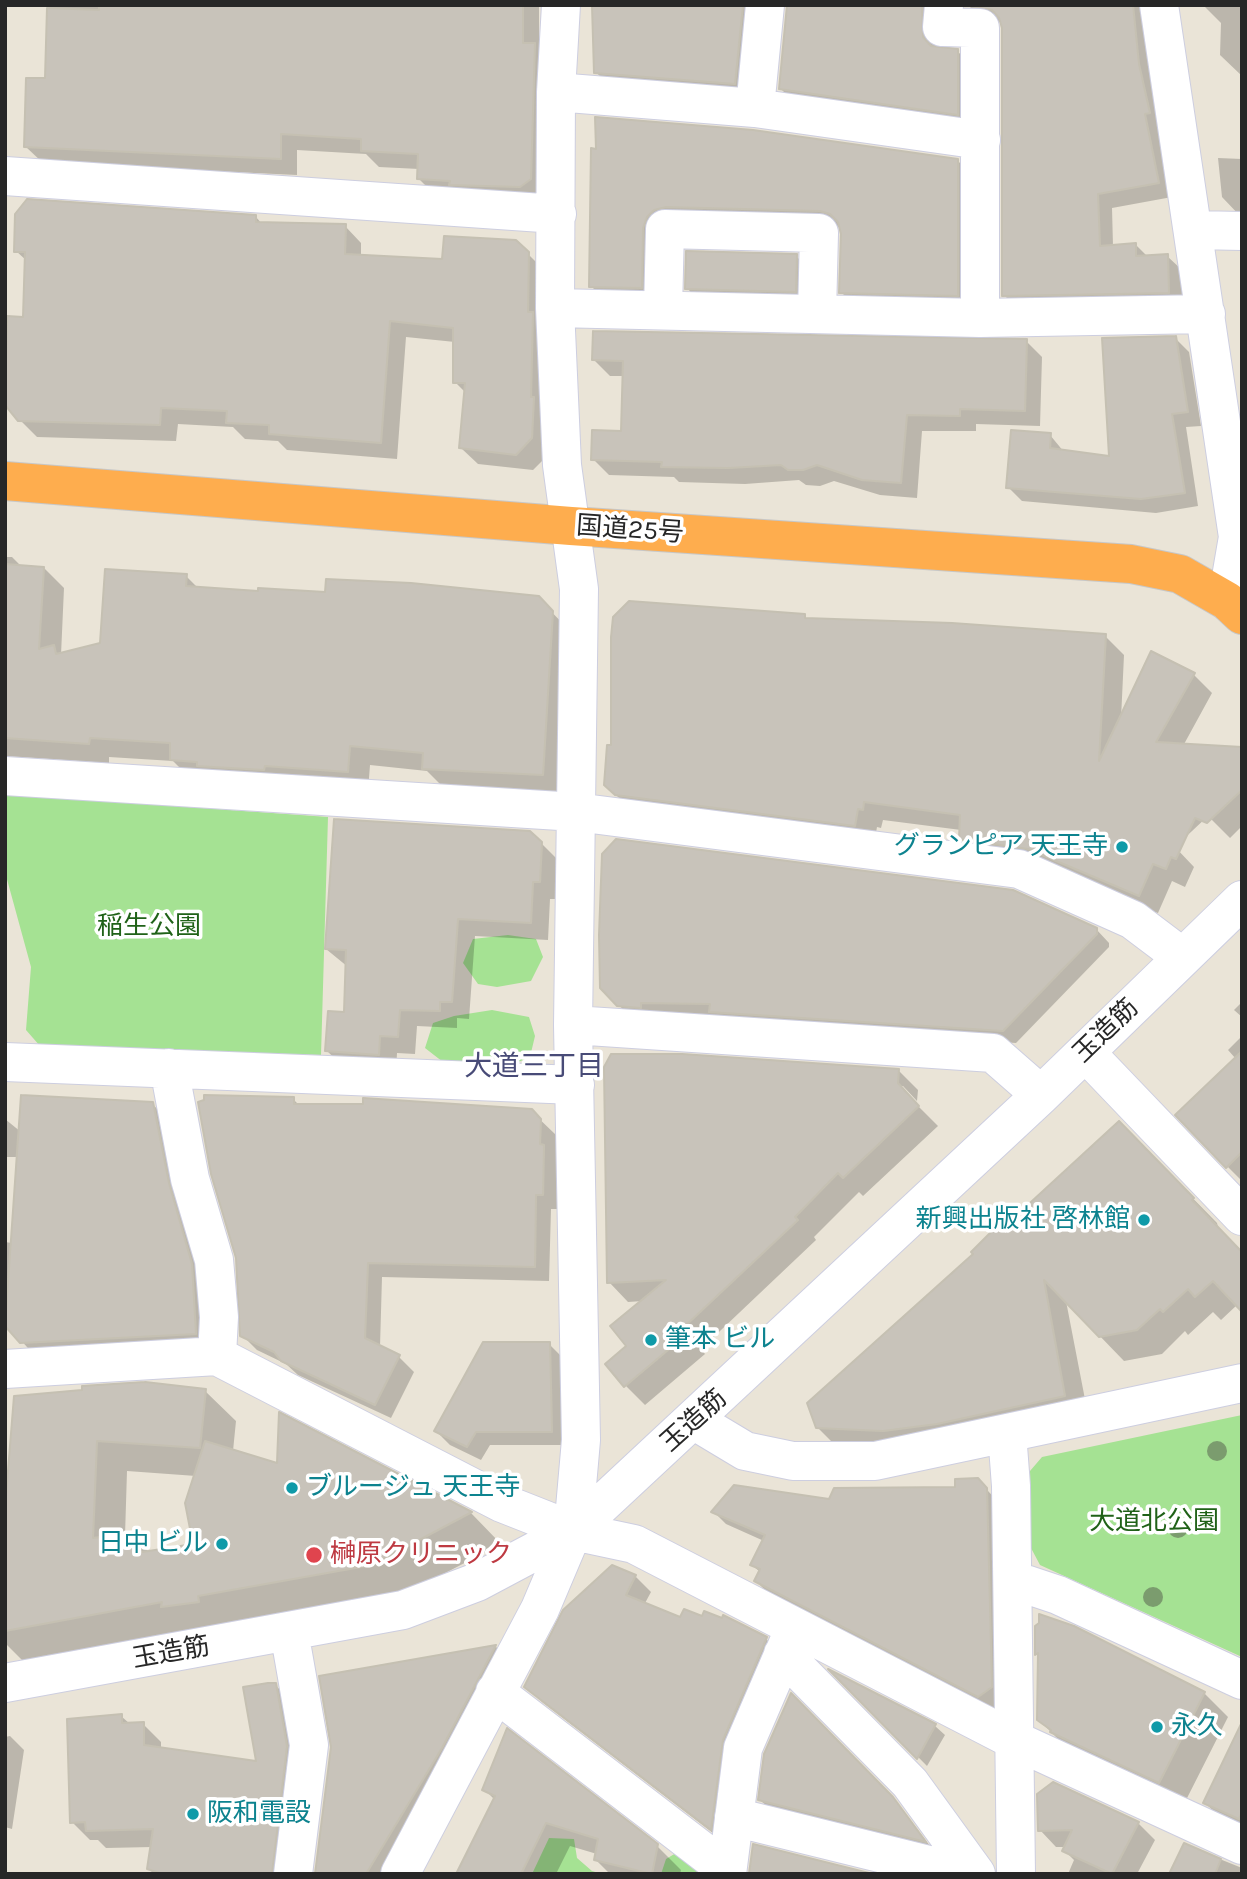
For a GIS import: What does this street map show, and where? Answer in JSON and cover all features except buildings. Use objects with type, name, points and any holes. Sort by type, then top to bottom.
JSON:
[{"type":"highway","name":"国道25号","points":[[5,481],[571,526],[1131,564],[1180,574],[1235,608]]},
{"type":"street","points":[[400,1874],[540,1609],[573,1531],[581,1440],[573,1025],[579,589],[562,465],[555,308],[556,92],[561,5]]},
{"type":"street","points":[[755,108],[765,5]]},
{"type":"street","points":[[944,5],[942,27],[980,28],[980,318]]},
{"type":"street","points":[[1159,5],[1238,537],[1235,608]]},
{"type":"street","points":[[556,92],[755,108],[981,139]]},
{"type":"street","points":[[5,176],[557,214]]},
{"type":"street","points":[[663,310],[665,229],[819,233],[817,314]]},
{"type":"street","points":[[1194,230],[1242,231]]},
{"type":"street","points":[[555,308],[980,318],[1206,314]]},
{"type":"street","points":[[5,776],[576,812],[1018,869],[1133,920],[1182,957]]},
{"type":"street","name":"玉造筋","points":[[5,1683],[403,1610],[477,1582],[573,1531],[695,1421],[1041,1095],[1242,900]]},
{"type":"street","points":[[573,1025],[993,1053],[1041,1095]]},
{"type":"street","points":[[1085,1052],[1235,1195]]},
{"type":"street","points":[[5,1062],[575,1084]]},
{"type":"street","points":[[169,1068],[190,1179],[214,1260],[219,1317],[217,1356]]},
{"type":"street","points":[[5,1369],[217,1356],[502,1503],[573,1531],[634,1544],[789,1641],[1014,1740],[1242,1845]]},
{"type":"street","points":[[695,1421],[745,1451],[793,1461],[875,1461],[1242,1383]]},
{"type":"street","points":[[1007,1433],[1013,1580],[1016,1874]]},
{"type":"street","points":[[1013,1580],[1058,1595],[1242,1680]]},
{"type":"street","points":[[289,1631],[309,1745],[293,1874]]},
{"type":"street","points":[[727,1872],[743,1748],[789,1641]]},
{"type":"street","points":[[789,1641],[910,1783],[976,1874]]},
{"type":"street","points":[[495,1692],[727,1872]]},
{"type":"street","points":[[734,1816],[965,1874]]},
{"type":"green space","name":"稲生公園","points":[[5,794],[328,817],[321,1055],[40,1046],[26,1030],[31,967],[5,872]]},
{"type":"green space","points":[[508,935],[536,939],[543,957],[531,981],[497,987],[478,984],[463,963],[473,939]]},
{"type":"green space","points":[[492,1010],[529,1017],[535,1036],[530,1057],[507,1067],[452,1069],[425,1048],[433,1023],[454,1016]]},
{"type":"green space","name":"大道北公園","points":[[1242,1415],[1242,1657],[1040,1565],[1031,1548],[1030,1471],[1042,1457]]},
{"type":"green space","points":[[549,1838],[574,1839],[577,1858],[592,1871],[602,1874],[532,1874]]},
{"type":"green space","points":[[676,1853],[707,1874],[661,1874],[666,1859]]},
{"type":"place","name":"グランピア 天王寺","points":[[1122,847]]},
{"type":"place","name":"新興出版社 啓林館","points":[[1144,1220]]},
{"type":"place","name":"筆本 ビル","points":[[651,1340]]},
{"type":"place","name":"ブルージュ 天王寺","points":[[292,1488]]},
{"type":"place","name":"日中 ビル","points":[[222,1544]]},
{"type":"place","name":"榊原クリニック","points":[[314,1555]]},
{"type":"place","name":"永久","points":[[1157,1727]]},
{"type":"place","name":"阪和電設","points":[[193,1814]]},
{"type":"district","name":"大道三丁目","points":[[534,1067]]}]
